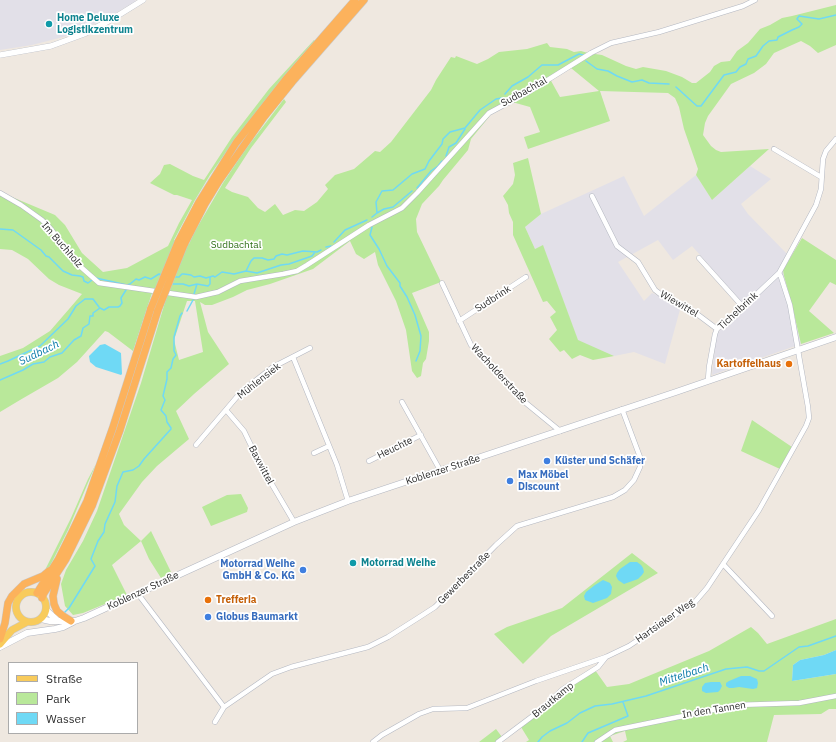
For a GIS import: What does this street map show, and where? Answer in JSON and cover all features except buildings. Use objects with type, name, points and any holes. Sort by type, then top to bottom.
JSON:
[{"type":"highway","points":[[40,596],[78,520],[100,467],[154,309],[181,243],[210,184],[241,137],[287,78],[355,0]]},
{"type":"highway","points":[[181,243],[219,181],[264,117],[297,76],[364,0]]},
{"type":"highway","points":[[40,596],[44,593],[58,573],[79,536],[92,506],[106,469],[154,309]]},
{"type":"highway","points":[[0,638],[5,623],[8,603],[12,596],[24,584],[43,576],[58,560]]},
{"type":"highway","points":[[58,573],[53,596],[54,604],[57,611],[73,621]]},
{"type":"main road","name":"Koblenzer Straße","points":[[12,630],[27,622],[34,622],[41,619],[50,622],[73,621],[138,594],[294,522],[348,501],[836,337]]},
{"type":"main road","name":"Koblenzer Straße","points":[[0,645],[12,630],[17,614],[15,606],[18,598],[29,592],[40,596]]},
{"type":"main road","points":[[40,596],[46,606],[46,610],[58,621]]},
{"type":"main road","points":[[41,619],[46,610]]},
{"type":"main road","points":[[17,614],[27,622]]},
{"type":"main road","points":[[0,645],[27,633],[63,627],[73,621]]},
{"type":"street","points":[[0,55],[51,46],[84,34],[143,0]]},
{"type":"street","name":"Sudbachtal","points":[[175,295],[196,297],[218,292],[240,281],[297,271],[369,225],[402,208],[483,119],[499,106],[530,91],[571,64],[611,43],[659,32],[743,6],[755,0]]},
{"type":"street","name":"Tichelbrink","points":[[708,380],[712,348],[717,329],[743,307],[778,273],[816,205],[821,189],[823,159],[826,150],[836,139]]},
{"type":"street","points":[[774,149],[821,177]]},
{"type":"street","name":"Im Buchholz","points":[[0,192],[42,220],[51,229],[74,261],[98,283],[175,295]]},
{"type":"street","name":"Wiewittel","points":[[592,196],[617,246],[638,262],[655,290],[664,297],[693,311],[717,329]]},
{"type":"street","points":[[699,258],[743,307]]},
{"type":"street","points":[[778,273],[781,277],[790,305],[798,350]]},
{"type":"street","name":"Sudbrink","points":[[459,321],[526,276]]},
{"type":"street","name":"Wacholderstraße","points":[[442,283],[471,345],[521,400],[560,431]]},
{"type":"street","name":"Mühlensiek","points":[[196,445],[241,392],[273,367],[310,348]]},
{"type":"street","name":"Hartsieker Weg","points":[[373,742],[382,735],[419,714],[433,709],[467,708],[536,681],[606,657],[629,646],[695,602],[707,588],[759,510],[806,426],[808,407],[798,350]]},
{"type":"street","name":"Mühlensiek","points":[[293,357],[337,465],[348,501]]},
{"type":"street","name":"Heuchte","points":[[402,402],[440,470]]},
{"type":"street","name":"Baxwittel","points":[[226,410],[244,431],[260,464],[294,522]]},
{"type":"street","name":"Gewerbestraße","points":[[215,722],[224,707],[272,674],[291,667],[368,647],[388,637],[435,607],[496,545],[517,526],[613,497],[625,490],[634,480],[640,467],[640,457],[622,410]]},
{"type":"street","name":"Heuchte","points":[[369,461],[421,435]]},
{"type":"street","points":[[314,453],[329,446]]},
{"type":"street","points":[[723,564],[772,616]]},
{"type":"street","points":[[138,594],[191,666],[224,707]]},
{"type":"street","name":"Brautkamp","points":[[498,742],[538,712],[563,689],[598,667],[606,657]]},
{"type":"street","name":"In den Tannen","points":[[597,742],[615,730],[737,705],[799,703],[836,696]]},
{"type":"shaded area","points":[[0,0],[136,1],[106,19],[67,36],[32,45],[0,50]]},
{"type":"shaded area","points":[[750,166],[771,179],[741,204],[748,214],[791,258],[783,270],[801,344],[712,375],[716,337],[720,330],[746,307],[692,246],[673,260],[658,240],[618,262],[644,301],[652,293],[681,306],[665,364],[634,352],[614,356],[578,341],[543,246],[535,249],[525,227],[541,214],[624,176],[644,216],[696,175],[712,200]]},
{"type":"green space","points":[[836,5],[836,45],[818,53],[801,41],[774,53],[766,64],[754,73],[731,84],[708,116],[703,135],[716,150],[721,152],[769,149],[712,200],[696,175],[698,169],[684,129],[679,107],[675,98],[668,93],[600,91],[610,121],[528,149],[524,137],[540,132],[530,107],[512,102],[490,114],[471,139],[468,150],[439,186],[422,204],[416,219],[417,232],[441,282],[412,293],[429,332],[426,359],[423,363],[421,376],[417,378],[412,371],[406,330],[396,301],[378,265],[375,252],[364,259],[356,254],[350,241],[313,269],[270,284],[247,290],[212,305],[205,305],[200,302],[208,332],[229,364],[176,411],[189,439],[157,466],[142,482],[119,514],[124,525],[141,541],[112,565],[127,595],[83,613],[73,615],[65,606],[61,584],[66,570],[83,541],[97,511],[141,383],[168,292],[152,293],[133,351],[105,331],[77,362],[58,378],[0,412],[0,356],[23,348],[50,331],[82,294],[59,285],[49,279],[28,259],[12,250],[0,249],[0,192],[55,215],[65,225],[82,253],[103,272],[127,268],[168,246],[192,200],[174,195],[150,183],[160,174],[164,165],[170,164],[204,180],[232,137],[269,89],[314,40],[315,41],[234,141],[210,175],[174,240],[189,244],[223,183],[245,150],[284,99],[286,102],[251,148],[225,188],[248,197],[258,208],[265,212],[275,204],[283,215],[295,210],[304,211],[317,202],[328,189],[325,185],[335,175],[354,169],[375,151],[380,152],[391,142],[431,90],[451,57],[455,58],[456,56],[477,64],[499,52],[527,49],[547,43],[550,47],[567,49],[574,52],[581,51],[602,55],[636,69],[643,67],[666,71],[682,77],[692,83],[696,83],[710,72],[714,66],[721,62],[730,61],[737,51],[748,43],[760,29],[782,18]],"holes":[[[571,68],[599,91],[560,97],[550,79]],[[187,301],[195,301],[203,352],[179,360],[174,340]]]},
{"type":"green space","points":[[528,158],[541,214],[525,227],[535,249],[543,245],[578,340],[614,356],[593,360],[580,355],[572,359],[564,350],[560,352],[549,339],[557,330],[550,317],[556,312],[547,301],[543,302],[513,235],[513,222],[509,213],[508,205],[503,196],[513,184],[515,175],[513,163]]},
{"type":"green space","points":[[802,238],[836,260],[836,285],[830,282],[809,311],[834,333],[801,344],[783,270]]},
{"type":"green space","points":[[752,420],[792,447],[780,469],[741,451]]},
{"type":"green space","points":[[96,464],[68,530],[48,570],[44,572],[71,518]]},
{"type":"green space","points":[[241,494],[248,508],[247,512],[211,526],[202,507],[227,495]]},
{"type":"green space","points":[[151,531],[171,572],[161,578],[149,559],[141,541]]},
{"type":"green space","points":[[632,553],[658,573],[551,636],[523,664],[494,634],[507,627],[562,608]]},
{"type":"green space","points":[[836,619],[836,650],[824,655],[800,660],[793,665],[792,681],[836,674],[836,709],[829,709],[821,714],[774,715],[767,742],[623,742],[627,740],[625,731],[610,736],[613,742],[526,742],[529,740],[521,727],[564,690],[595,670],[607,687],[629,684],[709,651],[751,627],[767,644]]},
{"type":"green space","points":[[496,729],[502,737],[496,742],[479,742]]},
{"type":"water","points":[[105,344],[121,353],[121,375],[96,367],[90,362],[89,356],[100,345]]},
{"type":"water","points":[[630,562],[637,562],[641,565],[644,572],[638,579],[624,584],[618,580],[616,576],[620,569]]},
{"type":"water","points":[[603,580],[610,583],[612,587],[611,594],[607,598],[593,603],[585,600],[584,596],[586,592]]},
{"type":"water","points":[[836,650],[836,674],[792,681],[793,665],[800,660],[824,655]]},
{"type":"water","points":[[741,676],[750,676],[757,679],[757,688],[729,688],[726,686],[726,683],[729,681]]},
{"type":"water","points":[[720,682],[722,686],[720,690],[718,692],[706,693],[702,691],[702,687],[705,683]]},
{"type":"waterway","name":"Sudbach","points":[[676,87],[697,106],[701,106],[724,75],[736,72],[740,67],[746,64],[748,59],[756,56],[763,46],[769,41],[777,40],[778,37],[799,27],[802,24],[797,19],[799,16],[819,19],[836,15]]},
{"type":"waterway","name":"Sudbach","points":[[505,94],[512,86],[528,77],[542,65],[558,65],[579,54],[583,55]]},
{"type":"waterway","name":"Sudbach","points":[[586,61],[597,69],[608,71],[632,82],[642,80],[649,83],[669,84]]},
{"type":"waterway","name":"Sudbach","points":[[377,213],[376,202],[382,191],[393,190],[412,174],[425,169],[442,144],[443,139],[450,132],[465,128],[480,110],[496,99],[502,98]]},
{"type":"waterway","name":"Sudbach","points":[[446,156],[449,147],[456,143],[465,129]]},
{"type":"waterway","name":"Sudbach","points":[[417,188],[431,171],[442,161]]},
{"type":"waterway","name":"Sudbach","points":[[372,217],[384,209],[393,207],[412,191]]},
{"type":"waterway","name":"Sudbach","points":[[334,242],[345,230],[367,220]]},
{"type":"waterway","points":[[372,227],[370,235],[387,266],[400,283],[400,286],[415,315],[421,336],[420,351],[416,361]]},
{"type":"waterway","points":[[0,229],[13,230],[41,250],[63,271],[72,275],[83,277],[84,281],[88,283],[92,280]]},
{"type":"waterway","name":"Sudbach","points":[[326,247],[331,246]]},
{"type":"waterway","name":"Sudbach","points":[[246,271],[254,258],[268,260],[274,259],[276,256],[282,254],[287,255],[303,251],[317,252],[321,250]]},
{"type":"waterway","name":"Sudbach","points":[[173,277],[179,277],[184,274],[206,278],[213,276],[215,277],[222,272],[234,274],[246,271],[257,273],[312,256],[315,252]]},
{"type":"waterway","name":"Sudbach","points":[[127,285],[136,279],[139,280],[145,277],[151,279],[159,274],[161,275]]},
{"type":"waterway","name":"Sudbach","points":[[173,284],[183,284],[189,286],[197,284],[208,286],[210,284],[210,277]]},
{"type":"waterway","points":[[96,278],[127,285]]},
{"type":"waterway","points":[[194,294],[197,284]]},
{"type":"waterway","name":"Sudbach","points":[[0,380],[33,364],[44,362],[50,357],[62,353],[74,340],[81,336],[83,328],[89,324],[90,316],[93,316],[93,313],[100,308],[104,310],[109,307],[120,306],[122,303],[121,298],[126,290]]},
{"type":"waterway","points":[[0,364],[40,346],[68,319],[76,306],[85,299],[93,299],[99,307]]},
{"type":"waterway","points":[[187,311],[193,300]]},
{"type":"waterway","points":[[171,428],[167,422],[166,416],[161,410],[165,400],[163,396],[167,372],[171,368],[173,359],[176,355],[174,351],[174,337],[182,313]]},
{"type":"waterway","points":[[63,614],[69,608],[95,566],[91,559],[98,541],[104,532],[105,524],[115,502],[117,486],[123,472],[133,470],[139,466],[171,429]]},
{"type":"waterway","name":"Mittelbach","points":[[538,742],[550,731],[567,723],[580,713],[595,706],[612,704],[646,696],[726,669],[747,667],[764,671],[799,647],[808,646],[836,636]]},
{"type":"waterway","points":[[582,742],[588,733],[628,716],[623,702]]},
{"type":"place","name":"Home Deluxe Logistikzentrum","points":[[49,24]]},
{"type":"place","name":"Kartoffelhaus","points":[[789,364]]},
{"type":"place","name":"Küster und Schäfer","points":[[547,461]]},
{"type":"place","name":"Max Möbel Discount","points":[[510,481]]},
{"type":"place","name":"Motorrad Weihe","points":[[353,563]]},
{"type":"place","name":"Motorrad Weihe GmbH & Co. KG","points":[[303,570]]},
{"type":"place","name":"Trefferia","points":[[208,600]]},
{"type":"place","name":"Globus Baumarkt","points":[[208,617]]}]
